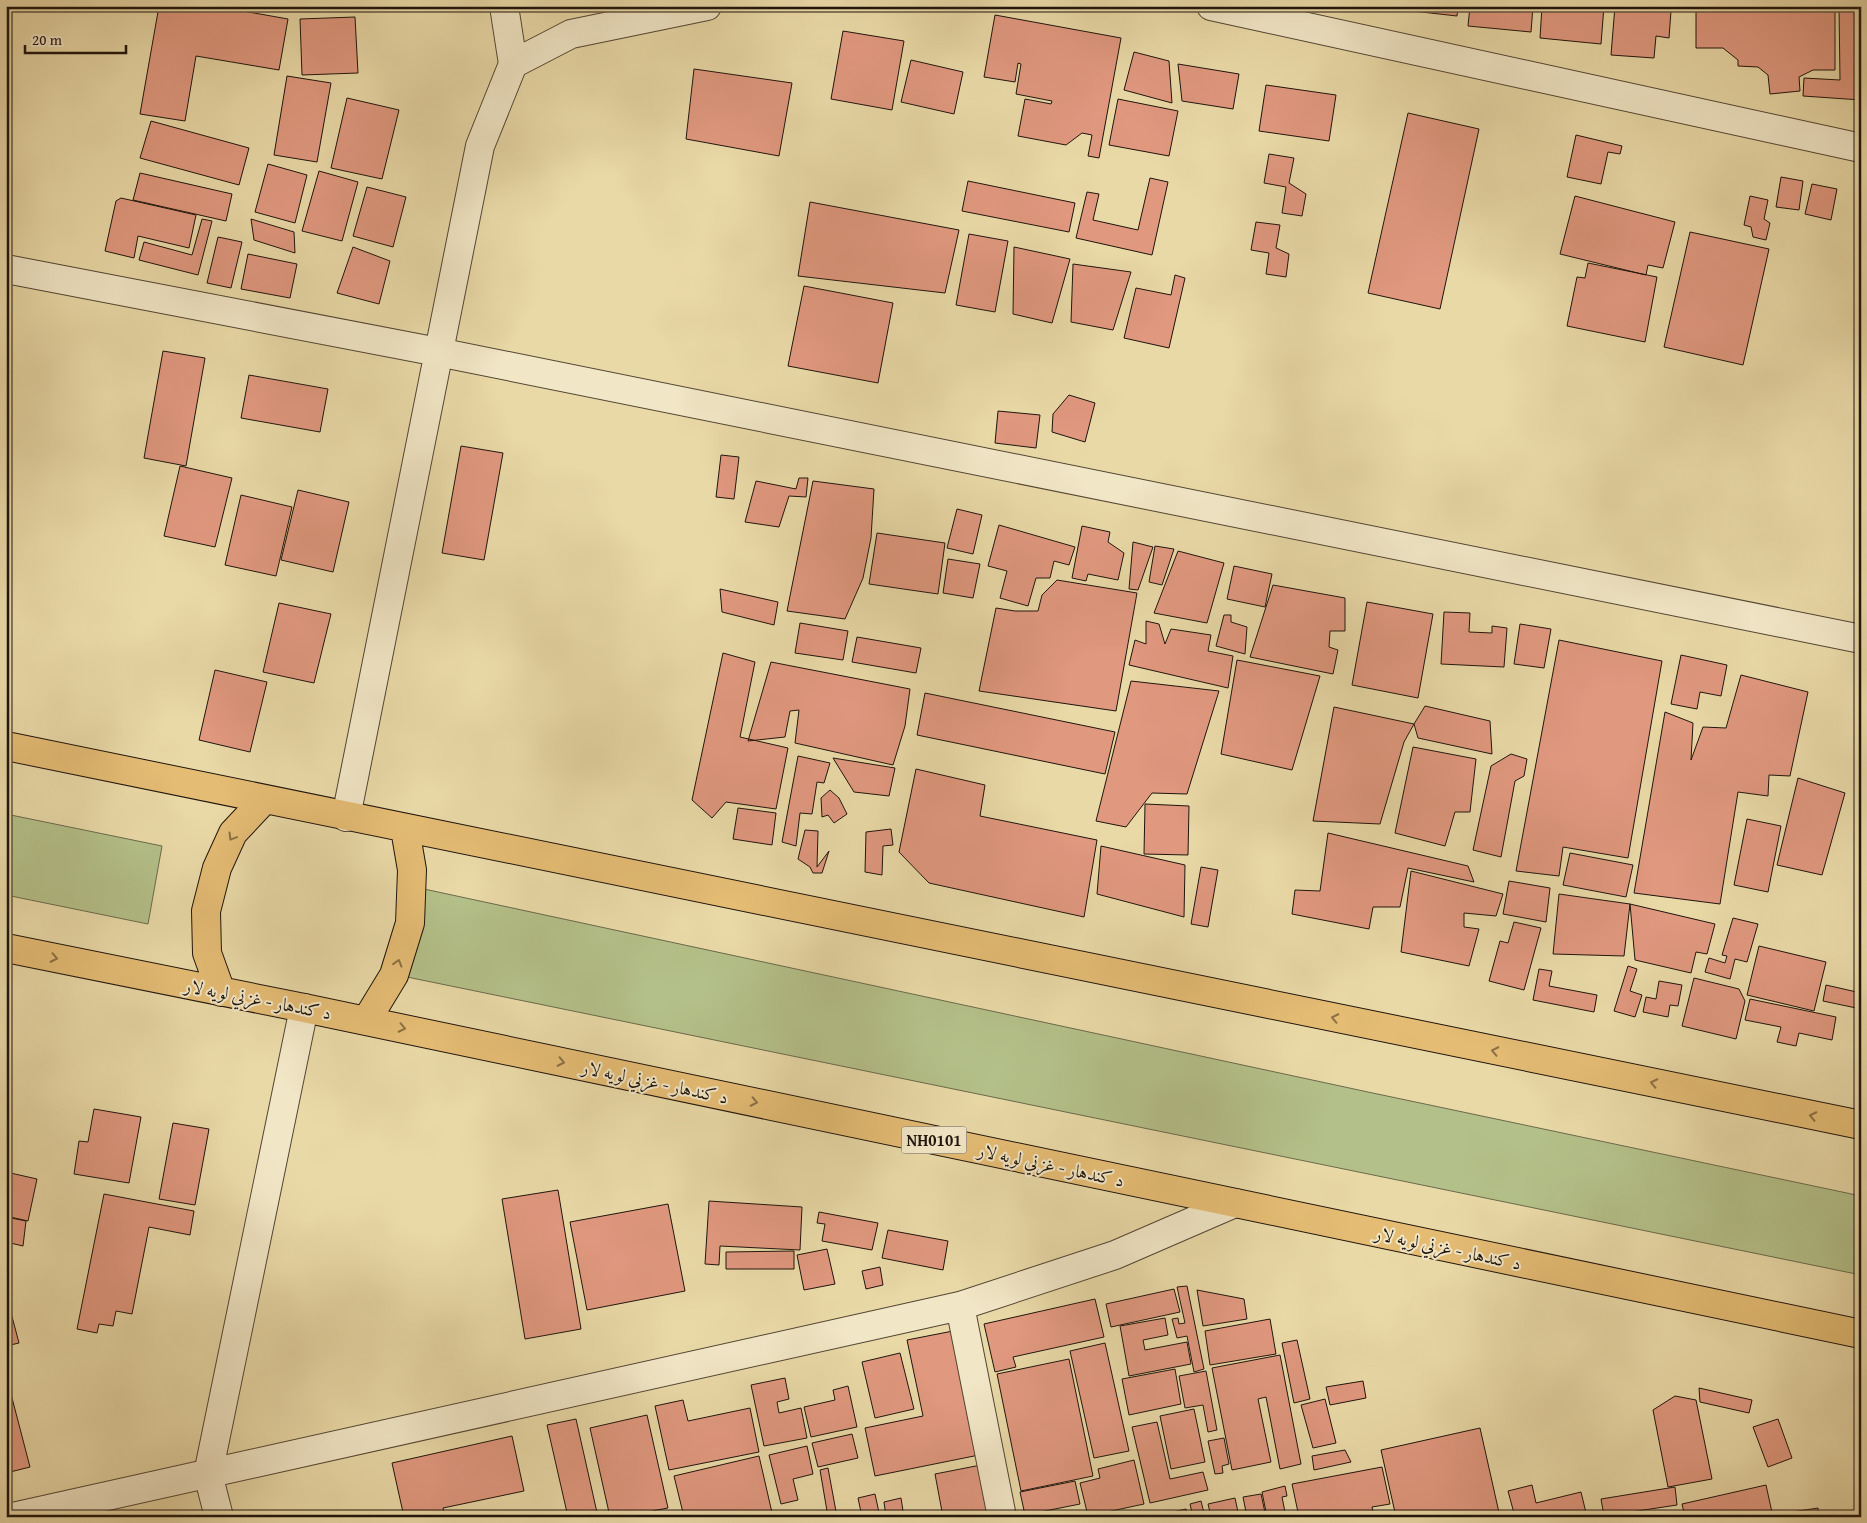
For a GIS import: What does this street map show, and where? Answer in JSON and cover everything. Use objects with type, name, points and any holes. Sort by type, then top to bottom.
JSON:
[{"type":"highway","points":[[6,746],[346,817],[1861,1125]]},
{"type":"highway","points":[[221,992],[207,953],[206,911],[217,868],[233,833],[264,800]]},
{"type":"highway","points":[[366,1021],[394,975],[410,923],[412,870],[405,829]]},
{"type":"highway","name":"د کندهار - غزني لويه لار","points":[[6,948],[304,1008],[1861,1334]]},
{"type":"street","points":[[346,817],[480,146],[513,64],[504,6]]},
{"type":"street","points":[[513,64],[571,34],[707,6]]},
{"type":"street","points":[[1211,6],[1861,148]]},
{"type":"street","points":[[6,268],[438,352],[1861,639]]},
{"type":"street","points":[[219,1517],[208,1474],[304,1008]]},
{"type":"street","points":[[13,1517],[960,1306],[1114,1255],[1235,1203]]},
{"type":"street","points":[[960,1306],[1002,1517]]},
{"type":"green space","points":[[6,814],[162,846],[148,924],[6,895]]},
{"type":"green space","points":[[424,889],[1861,1196],[1861,1275],[407,977]]},
{"type":"building","points":[[159,6],[215,6],[288,19],[279,70],[196,56],[185,121],[140,114]]},
{"type":"building","points":[[1385,6],[1458,6],[1457,16],[1386,8]]},
{"type":"building","points":[[1470,6],[1533,6],[1531,32],[1468,26]]},
{"type":"building","points":[[1542,6],[1604,6],[1601,44],[1540,38]]},
{"type":"building","points":[[1615,6],[1660,6],[1660,10],[1671,11],[1669,38],[1656,36],[1654,58],[1611,55]]},
{"type":"building","points":[[1696,6],[1835,6],[1835,70],[1813,70],[1799,77],[1800,91],[1770,94],[1768,75],[1758,67],[1738,66],[1738,60],[1723,48],[1696,48]]},
{"type":"building","points":[[1839,6],[1861,6],[1861,100],[1803,96],[1804,78],[1840,80]]},
{"type":"building","points":[[995,15],[1121,38],[1099,158],[1088,156],[1092,135],[1082,133],[1066,145],[1018,136],[1025,99],[1051,104],[1052,101],[1016,94],[1021,64],[1018,63],[1015,82],[984,77]]},
{"type":"building","points":[[355,17],[358,73],[302,75],[300,19]]},
{"type":"building","points":[[843,31],[904,41],[892,110],[831,99]]},
{"type":"building","points":[[1134,52],[1169,61],[1172,103],[1124,90]]},
{"type":"building","points":[[911,60],[963,72],[954,114],[901,102]]},
{"type":"building","points":[[1178,64],[1239,74],[1233,109],[1182,101]]},
{"type":"building","points":[[694,69],[792,83],[779,156],[686,139]]},
{"type":"building","points":[[287,76],[331,83],[317,162],[274,155]]},
{"type":"building","points":[[1266,85],[1336,95],[1329,141],[1259,131]]},
{"type":"building","points":[[347,98],[399,110],[382,179],[331,168]]},
{"type":"building","points":[[1118,99],[1178,111],[1169,156],[1109,145]]},
{"type":"building","points":[[1408,113],[1479,129],[1440,309],[1368,293]]},
{"type":"building","points":[[151,121],[249,148],[239,185],[140,158]]},
{"type":"building","points":[[1576,135],[1622,146],[1620,154],[1608,152],[1601,184],[1567,177]]},
{"type":"building","points":[[1269,154],[1294,158],[1289,183],[1306,194],[1302,216],[1282,213],[1286,187],[1264,183]]},
{"type":"building","points":[[268,164],[307,175],[295,223],[255,212]]},
{"type":"building","points":[[319,171],[358,182],[342,241],[302,231]]},
{"type":"building","points":[[140,173],[232,194],[226,221],[133,200]]},
{"type":"building","points":[[1781,177],[1803,181],[1799,210],[1776,207]]},
{"type":"building","points":[[1150,178],[1168,182],[1152,255],[1076,238],[1087,192],[1099,194],[1093,220],[1138,230]]},
{"type":"building","points":[[968,181],[1075,203],[1069,232],[962,211]]},
{"type":"building","points":[[1812,184],[1837,189],[1831,220],[1805,214]]},
{"type":"building","points":[[367,187],[406,197],[393,247],[353,236]]},
{"type":"building","points":[[1575,196],[1675,222],[1663,268],[1648,265],[1646,275],[1560,254]]},
{"type":"building","points":[[1750,196],[1768,200],[1764,219],[1770,223],[1766,240],[1753,237],[1751,227],[1744,225]]},
{"type":"building","points":[[121,198],[196,215],[189,248],[138,236],[134,258],[105,251],[116,201]]},
{"type":"building","points":[[810,202],[959,230],[945,293],[798,276]]},
{"type":"building","points":[[202,219],[212,221],[198,275],[139,260],[144,242],[192,255]]},
{"type":"building","points":[[251,219],[294,232],[295,253],[254,240]]},
{"type":"building","points":[[1256,222],[1280,225],[1276,248],[1289,254],[1286,277],[1266,274],[1269,253],[1251,250]]},
{"type":"building","points":[[1690,232],[1769,249],[1743,365],[1664,347]]},
{"type":"building","points":[[969,234],[1008,241],[995,312],[956,305]]},
{"type":"building","points":[[218,237],[242,242],[231,288],[207,283]]},
{"type":"building","points":[[353,247],[390,261],[379,304],[337,293]]},
{"type":"building","points":[[1014,247],[1070,259],[1052,323],[1013,314]]},
{"type":"building","points":[[248,254],[297,264],[290,298],[241,289]]},
{"type":"building","points":[[1588,263],[1657,277],[1645,342],[1567,326],[1577,277],[1585,278]]},
{"type":"building","points":[[1073,264],[1131,272],[1113,330],[1071,322]]},
{"type":"building","points":[[1175,275],[1185,278],[1169,348],[1124,338],[1136,288],[1171,295]]},
{"type":"building","points":[[804,286],[893,303],[878,383],[788,366]]},
{"type":"building","points":[[163,351],[205,358],[186,466],[144,458]]},
{"type":"building","points":[[249,375],[328,389],[320,432],[241,418]]},
{"type":"building","points":[[1069,395],[1095,403],[1085,442],[1052,432],[1053,414]]},
{"type":"building","points":[[998,411],[1040,415],[1036,448],[995,443]]},
{"type":"building","points":[[461,446],[503,453],[484,560],[442,553]]},
{"type":"building","points":[[721,455],[739,457],[734,499],[716,497]]},
{"type":"building","points":[[180,466],[232,478],[215,547],[164,536]]},
{"type":"building","points":[[799,478],[808,478],[806,497],[789,496],[779,527],[745,522],[756,481],[796,489]]},
{"type":"building","points":[[813,481],[874,489],[871,538],[863,578],[845,619],[787,611]]},
{"type":"building","points":[[298,490],[349,502],[333,572],[281,560]]},
{"type":"building","points":[[241,495],[292,507],[276,576],[225,565]]},
{"type":"building","points":[[957,509],[982,515],[973,554],[947,548]]},
{"type":"building","points":[[999,525],[1075,547],[1069,565],[1054,561],[1050,578],[1036,578],[1028,606],[1000,598],[1007,571],[988,566]]},
{"type":"building","points":[[1082,526],[1110,532],[1108,542],[1124,553],[1118,580],[1088,574],[1086,581],[1072,578]]},
{"type":"building","points":[[877,533],[945,543],[938,594],[869,584]]},
{"type":"building","points":[[1133,542],[1153,547],[1138,590],[1129,589]]},
{"type":"building","points":[[1155,546],[1174,549],[1162,585],[1149,582]]},
{"type":"building","points":[[1178,551],[1224,563],[1207,623],[1154,613]]},
{"type":"building","points":[[948,559],[980,564],[973,598],[943,593]]},
{"type":"building","points":[[1234,566],[1272,574],[1265,607],[1227,599]]},
{"type":"building","points":[[1057,580],[1137,593],[1116,711],[979,691],[996,608],[1015,611],[1038,611],[1042,595]]},
{"type":"building","points":[[1273,585],[1345,598],[1345,631],[1330,631],[1329,647],[1338,650],[1333,674],[1250,657]]},
{"type":"building","points":[[720,589],[778,602],[774,625],[722,612]]},
{"type":"building","points":[[1367,602],[1433,614],[1418,698],[1352,685]]},
{"type":"building","points":[[279,603],[331,614],[314,683],[263,672]]},
{"type":"building","points":[[1444,612],[1470,613],[1469,632],[1492,633],[1492,626],[1507,628],[1504,667],[1441,664]]},
{"type":"building","points":[[1224,615],[1231,615],[1231,622],[1247,627],[1245,654],[1216,646]]},
{"type":"building","points":[[1146,621],[1159,624],[1165,644],[1171,629],[1211,635],[1208,651],[1233,656],[1228,688],[1129,665],[1135,640],[1146,644]]},
{"type":"building","points":[[800,623],[848,631],[843,660],[795,653]]},
{"type":"building","points":[[1520,624],[1551,629],[1544,668],[1514,664]]},
{"type":"building","points":[[857,637],[921,648],[916,673],[852,662]]},
{"type":"building","points":[[1559,640],[1662,661],[1628,858],[1563,847],[1559,876],[1516,871]]},
{"type":"building","points":[[723,653],[755,662],[740,737],[788,748],[776,809],[726,802],[712,818],[692,800]]},
{"type":"building","points":[[1681,655],[1727,665],[1721,696],[1700,692],[1697,709],[1671,704]]},
{"type":"building","points":[[1237,660],[1320,676],[1292,770],[1221,754]]},
{"type":"building","points":[[771,662],[910,689],[905,726],[893,765],[795,743],[799,710],[790,711],[785,737],[748,741]]},
{"type":"building","points":[[215,670],[267,682],[250,752],[199,740]]},
{"type":"building","points":[[1741,675],[1808,692],[1790,776],[1769,775],[1768,796],[1738,792],[1720,904],[1634,893],[1665,712],[1693,723],[1691,760],[1703,727],[1726,728]]},
{"type":"building","points":[[1131,681],[1219,691],[1187,794],[1152,793],[1126,827],[1096,821]]},
{"type":"building","points":[[925,693],[1115,732],[1105,774],[917,735]]},
{"type":"building","points":[[1425,706],[1490,721],[1492,754],[1418,738],[1414,724]]},
{"type":"building","points":[[1334,707],[1414,724],[1404,742],[1380,824],[1313,821]]},
{"type":"building","points":[[1413,747],[1476,759],[1470,812],[1455,812],[1445,846],[1395,833]]},
{"type":"building","points":[[1511,754],[1527,759],[1524,776],[1515,781],[1501,857],[1473,850],[1491,766]]},
{"type":"building","points":[[798,756],[830,763],[824,783],[817,782],[812,814],[800,813],[796,846],[782,842]]},
{"type":"building","points":[[833,758],[895,768],[889,796],[854,792]]},
{"type":"building","points":[[916,769],[985,785],[980,816],[1097,840],[1084,917],[929,883],[899,852]]},
{"type":"building","points":[[1798,778],[1845,793],[1822,875],[1777,865]]},
{"type":"building","points":[[830,790],[839,798],[847,814],[834,823],[828,815],[822,817],[821,798]]},
{"type":"building","points":[[1145,804],[1189,806],[1188,855],[1144,854]]},
{"type":"building","points":[[738,808],[776,813],[772,845],[733,839]]},
{"type":"building","points":[[1747,819],[1781,826],[1768,892],[1734,885]]},
{"type":"building","points":[[891,829],[893,845],[883,846],[882,875],[865,872],[866,832]]},
{"type":"building","points":[[805,830],[818,831],[817,867],[829,851],[822,873],[813,873],[810,867],[798,859]]},
{"type":"building","points":[[1328,833],[1468,866],[1474,882],[1408,868],[1400,907],[1373,907],[1369,929],[1292,914],[1295,890],[1320,891]]},
{"type":"building","points":[[1101,846],[1185,865],[1184,917],[1097,894]]},
{"type":"building","points":[[1570,853],[1633,865],[1626,897],[1563,885]]},
{"type":"building","points":[[1201,867],[1218,870],[1208,927],[1191,924]]},
{"type":"building","points":[[1411,871],[1503,894],[1496,916],[1464,913],[1464,927],[1479,929],[1469,966],[1401,952]]},
{"type":"building","points":[[1509,881],[1550,888],[1546,922],[1503,914]]},
{"type":"building","points":[[1559,894],[1630,904],[1624,956],[1553,954]]},
{"type":"building","points":[[1630,904],[1715,924],[1707,954],[1696,952],[1691,973],[1635,960]]},
{"type":"building","points":[[1733,918],[1758,924],[1747,962],[1735,959],[1730,979],[1705,972],[1709,958],[1725,963],[1727,956],[1722,955]]},
{"type":"building","points":[[1514,922],[1541,928],[1524,990],[1489,981],[1500,941],[1508,943]]},
{"type":"building","points":[[1759,946],[1826,962],[1814,1011],[1747,995]]},
{"type":"building","points":[[1628,966],[1637,969],[1630,991],[1642,995],[1635,1017],[1614,1011]]},
{"type":"building","points":[[1539,969],[1552,971],[1549,986],[1597,995],[1594,1012],[1533,1000]]},
{"type":"building","points":[[1694,978],[1739,989],[1745,1001],[1736,1039],[1682,1026]]},
{"type":"building","points":[[1659,981],[1682,985],[1678,1006],[1670,1005],[1668,1017],[1643,1012],[1646,997],[1656,999]]},
{"type":"building","points":[[1826,985],[1861,993],[1861,1009],[1823,1001]]},
{"type":"building","points":[[1750,999],[1836,1017],[1832,1040],[1799,1033],[1796,1046],[1777,1042],[1781,1027],[1745,1020]]},
{"type":"building","points":[[94,1109],[141,1117],[129,1183],[74,1174],[79,1141],[88,1142]]},
{"type":"building","points":[[173,1123],[209,1129],[195,1205],[159,1199]]},
{"type":"building","points":[[6,1172],[37,1179],[28,1221],[6,1216]]},
{"type":"building","points":[[558,1190],[581,1329],[525,1339],[502,1199]]},
{"type":"building","points":[[104,1194],[194,1211],[190,1235],[149,1227],[132,1314],[116,1311],[113,1326],[99,1324],[97,1333],[77,1329]]},
{"type":"building","points":[[709,1201],[802,1207],[800,1250],[720,1246],[719,1265],[705,1264]]},
{"type":"building","points":[[668,1204],[685,1291],[587,1310],[570,1222]]},
{"type":"building","points":[[819,1212],[878,1223],[872,1250],[822,1241],[825,1224],[817,1223]]},
{"type":"building","points":[[6,1217],[26,1221],[23,1246],[6,1242]]},
{"type":"building","points":[[888,1230],[948,1241],[943,1270],[882,1258]]},
{"type":"building","points":[[827,1249],[835,1284],[804,1290],[797,1255]]},
{"type":"building","points":[[794,1251],[794,1269],[726,1269],[726,1252]]},
{"type":"building","points":[[880,1267],[883,1285],[866,1289],[862,1271]]},
{"type":"building","points":[[1187,1286],[1204,1369],[1194,1372],[1187,1336],[1177,1338],[1172,1319],[1178,1318],[1179,1324],[1185,1323],[1177,1287]]},
{"type":"building","points":[[1174,1289],[1180,1312],[1111,1327],[1106,1304]]},
{"type":"building","points":[[1197,1290],[1244,1299],[1247,1319],[1203,1326]]},
{"type":"building","points":[[1095,1299],[1104,1337],[1013,1357],[1016,1367],[995,1372],[984,1324]]},
{"type":"building","points":[[10,1309],[19,1343],[6,1346],[6,1310]]},
{"type":"building","points":[[1165,1318],[1168,1335],[1143,1340],[1145,1350],[1187,1342],[1191,1364],[1129,1376],[1120,1326]]},
{"type":"building","points":[[1270,1319],[1276,1354],[1210,1365],[1205,1331]]},
{"type":"building","points":[[953,1331],[979,1455],[875,1476],[865,1428],[923,1416],[907,1340]]},
{"type":"building","points":[[1297,1340],[1310,1399],[1294,1403],[1282,1343]]},
{"type":"building","points":[[1105,1343],[1129,1451],[1094,1458],[1070,1351]]},
{"type":"building","points":[[900,1353],[914,1409],[875,1418],[862,1362]]},
{"type":"building","points":[[1280,1355],[1301,1464],[1280,1469],[1266,1397],[1258,1399],[1271,1462],[1232,1470],[1212,1368]]},
{"type":"building","points":[[1069,1359],[1093,1476],[1021,1491],[997,1374]]},
{"type":"building","points":[[1175,1369],[1181,1404],[1129,1415],[1122,1379]]},
{"type":"building","points":[[1206,1371],[1217,1430],[1208,1432],[1203,1405],[1185,1408],[1179,1376]]},
{"type":"building","points":[[785,1378],[789,1399],[777,1402],[779,1413],[801,1408],[807,1438],[764,1446],[751,1385]]},
{"type":"building","points":[[1363,1381],[1366,1398],[1330,1405],[1326,1387]]},
{"type":"building","points":[[848,1386],[857,1427],[811,1437],[804,1407],[835,1400],[833,1390]]},
{"type":"building","points":[[1699,1388],[1752,1400],[1749,1413],[1700,1402]]},
{"type":"building","points":[[11,1394],[30,1467],[6,1473],[6,1395]]},
{"type":"building","points":[[1675,1396],[1696,1400],[1712,1479],[1668,1487],[1653,1410]]},
{"type":"building","points":[[1325,1399],[1336,1443],[1313,1448],[1301,1405]]},
{"type":"building","points":[[683,1400],[688,1421],[750,1408],[759,1452],[669,1470],[655,1406]]},
{"type":"building","points":[[1194,1409],[1205,1462],[1171,1469],[1160,1416]]},
{"type":"building","points":[[647,1415],[668,1508],[652,1511],[654,1517],[610,1517],[590,1428]]},
{"type":"building","points":[[576,1419],[598,1517],[568,1517],[547,1425]]},
{"type":"building","points":[[1778,1419],[1792,1458],[1768,1467],[1753,1427]]},
{"type":"building","points":[[1157,1422],[1170,1479],[1203,1472],[1208,1490],[1150,1503],[1132,1427]]},
{"type":"building","points":[[1480,1428],[1500,1517],[1396,1517],[1381,1450]]},
{"type":"building","points":[[852,1434],[858,1458],[818,1467],[812,1443]]},
{"type":"building","points":[[512,1436],[524,1491],[443,1508],[445,1517],[404,1517],[392,1463]]},
{"type":"building","points":[[1224,1438],[1229,1464],[1222,1466],[1223,1473],[1215,1474],[1208,1441]]},
{"type":"building","points":[[807,1446],[813,1474],[793,1479],[798,1500],[781,1504],[769,1455]]},
{"type":"building","points":[[1345,1450],[1351,1462],[1314,1470],[1312,1456]]},
{"type":"building","points":[[759,1456],[773,1517],[684,1517],[674,1476]]},
{"type":"building","points":[[1134,1460],[1144,1504],[1088,1516],[1080,1483],[1100,1478],[1098,1469]]},
{"type":"building","points":[[981,1465],[991,1517],[943,1517],[935,1474]]},
{"type":"building","points":[[1382,1467],[1390,1504],[1372,1507],[1374,1517],[1299,1517],[1292,1484]]},
{"type":"building","points":[[828,1468],[837,1517],[828,1517],[820,1470]]},
{"type":"building","points":[[1075,1481],[1080,1504],[1025,1515],[1020,1492]]},
{"type":"building","points":[[1532,1485],[1536,1503],[1581,1492],[1587,1517],[1515,1517],[1508,1491]]},
{"type":"building","points":[[1766,1485],[1773,1517],[1685,1517],[1682,1504]]},
{"type":"building","points":[[1285,1486],[1287,1496],[1282,1497],[1286,1517],[1267,1517],[1262,1492]]},
{"type":"building","points":[[1675,1487],[1677,1505],[1604,1516],[1601,1499]]},
{"type":"building","points":[[875,1494],[880,1517],[862,1517],[858,1498]]},
{"type":"building","points":[[1261,1494],[1266,1517],[1247,1517],[1243,1497]]},
{"type":"building","points":[[901,1498],[904,1517],[886,1517],[884,1502]]},
{"type":"building","points":[[1235,1498],[1239,1517],[1211,1517],[1208,1504]]},
{"type":"building","points":[[1201,1501],[1205,1517],[1193,1517],[1190,1504]]},
{"type":"building","points":[[1818,1508],[1819,1517],[1785,1517],[1785,1513]]},
{"type":"building","points":[[1186,1509],[1188,1517],[1151,1517]]},
{"type":"building","points":[[822,1511],[824,1517],[800,1517]]},
{"type":"building","points":[[1392,1512],[1393,1517],[1382,1517],[1382,1514]]}]
